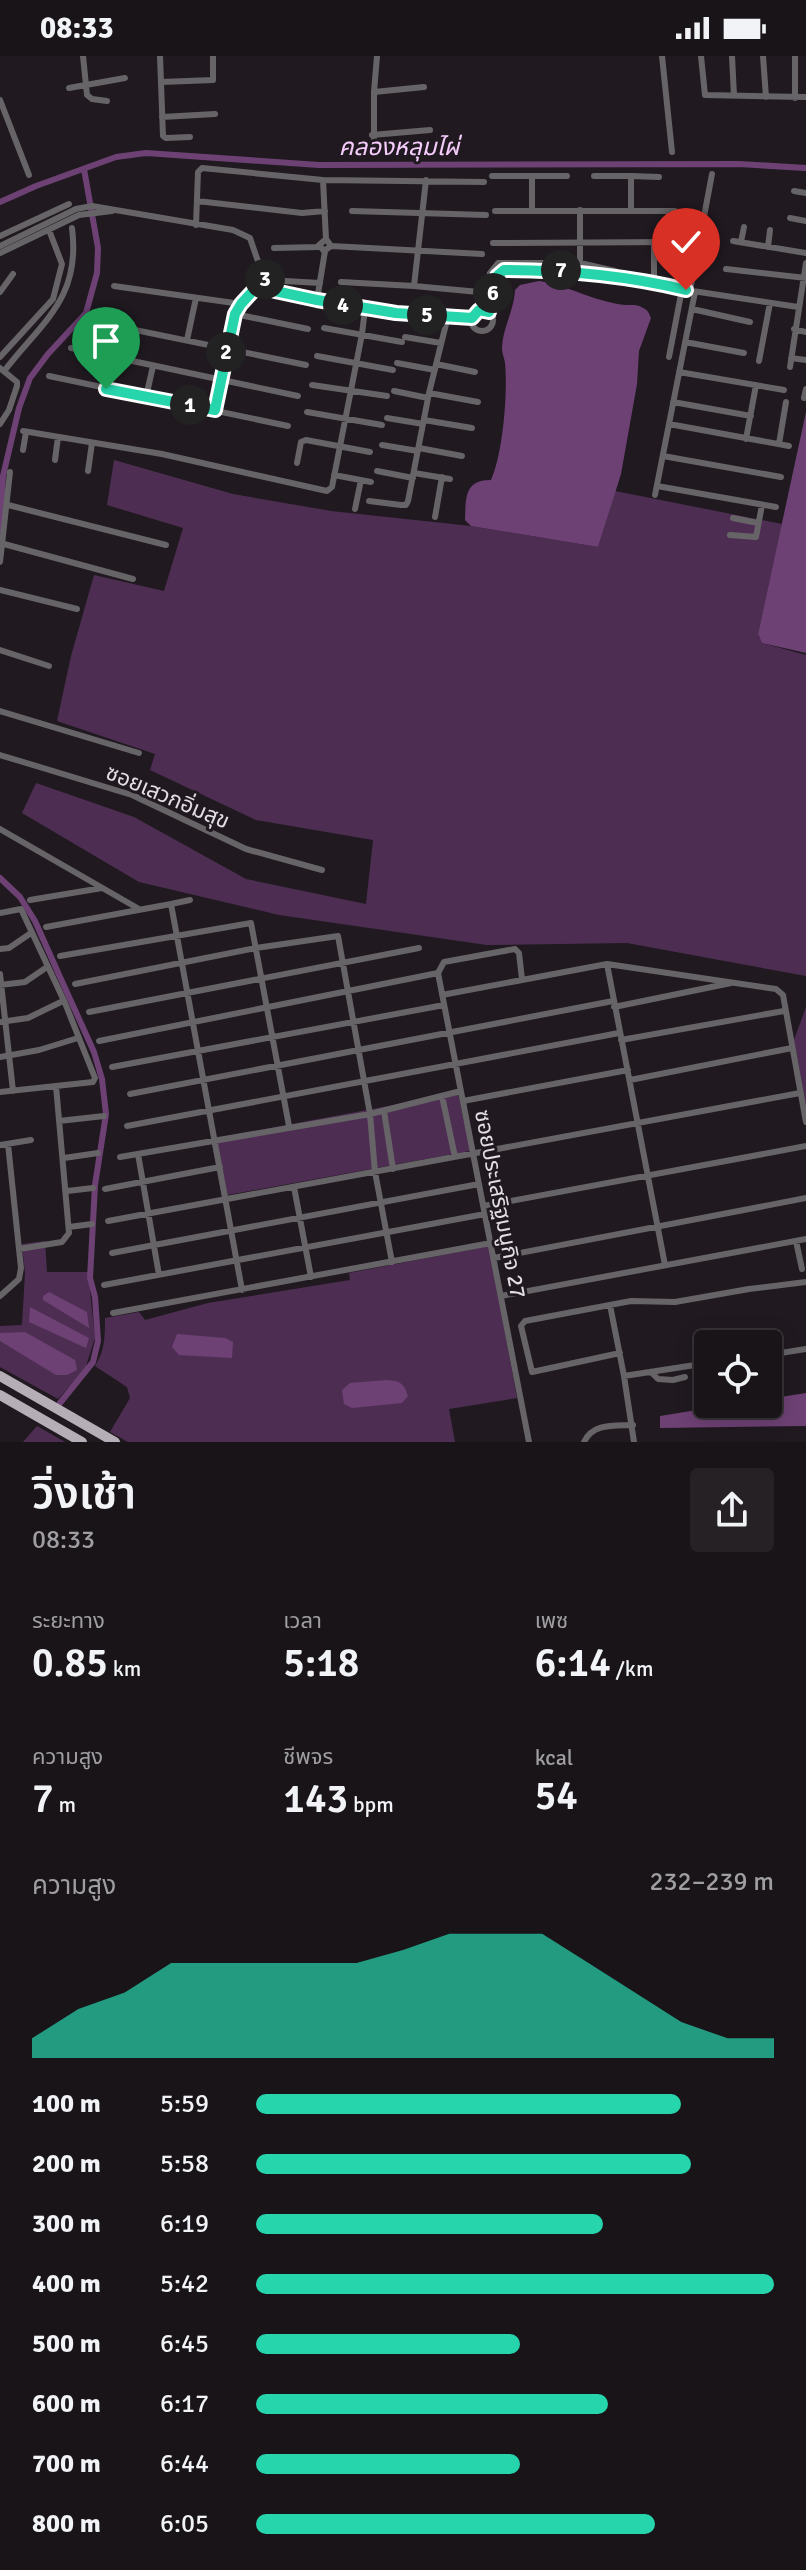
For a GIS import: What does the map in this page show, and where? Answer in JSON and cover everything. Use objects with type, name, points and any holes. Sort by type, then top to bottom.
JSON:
[{"type":"main road","points":[[0,1376],[115,1442]]},
{"type":"main road","points":[[0,1395],[82,1442]]},
{"type":"street","points":[[83,56],[89,98],[107,101]]},
{"type":"street","points":[[160,56],[165,138],[190,137]]},
{"type":"street","points":[[161,82],[213,80],[213,56]]},
{"type":"street","points":[[374,149],[372,135],[377,56]]},
{"type":"street","points":[[662,56],[672,152]]},
{"type":"street","points":[[701,56],[705,95],[806,97]]},
{"type":"street","points":[[732,56],[734,96]]},
{"type":"street","points":[[763,56],[766,97]]},
{"type":"street","points":[[795,56],[795,98]]},
{"type":"street","points":[[69,88],[125,78]]},
{"type":"street","points":[[374,92],[424,87]]},
{"type":"street","points":[[0,100],[29,175]]},
{"type":"street","points":[[162,117],[215,114]]},
{"type":"street","points":[[372,135],[430,130]]},
{"type":"street","points":[[196,225],[198,172],[202,168],[323,180],[484,182]]},
{"type":"street","points":[[669,357],[689,290],[712,174]]},
{"type":"street","points":[[492,176],[567,176]]},
{"type":"street","points":[[594,176],[659,177]]},
{"type":"street","points":[[631,176],[631,210]]},
{"type":"street","points":[[532,177],[532,210]]},
{"type":"street","points":[[317,300],[325,246],[323,180]]},
{"type":"street","points":[[414,286],[426,180]]},
{"type":"street","points":[[794,191],[806,193]]},
{"type":"street","points":[[197,201],[302,213],[325,211]]},
{"type":"street","points":[[0,236],[69,204]]},
{"type":"street","points":[[0,246],[82,211],[120,210],[246,235],[250,238],[264,279],[275,291],[365,309],[472,318]]},
{"type":"street","points":[[579,272],[580,210]]},
{"type":"street","points":[[0,253],[82,211]]},
{"type":"street","points":[[352,211],[486,215]]},
{"type":"street","points":[[495,211],[675,211]]},
{"type":"street","points":[[790,218],[806,221]]},
{"type":"street","points":[[744,227],[737,242],[806,253]]},
{"type":"street","points":[[0,424],[9,410],[17,386],[2,369],[61,302],[74,265],[72,228]]},
{"type":"street","points":[[0,357],[53,299],[62,264],[49,230]]},
{"type":"street","points":[[768,247],[770,230]]},
{"type":"street","points":[[654,242],[654,283]]},
{"type":"street","points":[[493,243],[671,242]]},
{"type":"street","points":[[274,248],[325,246],[482,254]]},
{"type":"street","points":[[472,318],[477,329],[486,330],[493,320],[486,310],[490,273],[498,263],[580,263],[689,290],[801,305]]},
{"type":"street","points":[[790,367],[806,263]]},
{"type":"street","points":[[726,269],[804,278]]},
{"type":"street","points":[[486,310],[499,272],[579,272],[613,278],[627,277]]},
{"type":"street","points":[[0,292],[13,274]]},
{"type":"street","points":[[215,410],[235,314],[264,279]]},
{"type":"street","points":[[285,281],[320,283]]},
{"type":"street","points":[[341,282],[479,292]]},
{"type":"street","points":[[114,286],[241,304]]},
{"type":"street","points":[[655,495],[692,309],[689,290]]},
{"type":"street","points":[[187,340],[196,298]]},
{"type":"street","points":[[759,361],[770,303]]},
{"type":"street","points":[[23,450],[24,432],[162,454],[325,492],[331,489],[365,309]]},
{"type":"street","points":[[692,309],[750,322]]},
{"type":"street","points":[[472,318],[476,312],[486,310]]},
{"type":"street","points":[[235,314],[308,329]]},
{"type":"street","points":[[369,501],[406,505],[448,316]]},
{"type":"street","points":[[96,322],[306,365]]},
{"type":"street","points":[[106,389],[119,326]]},
{"type":"street","points":[[324,328],[441,343]]},
{"type":"street","points":[[794,329],[806,332]]},
{"type":"street","points":[[685,342],[744,353]]},
{"type":"street","points":[[71,348],[298,396]]},
{"type":"street","points":[[317,356],[395,367],[435,367],[475,372]]},
{"type":"street","points":[[791,358],[806,360]]},
{"type":"street","points":[[146,397],[153,366]]},
{"type":"street","points":[[679,372],[784,390]]},
{"type":"street","points":[[49,376],[288,426]]},
{"type":"street","points":[[312,385],[478,402]]},
{"type":"street","points":[[746,439],[756,385]]},
{"type":"street","points":[[804,398],[806,389]]},
{"type":"street","points":[[673,402],[751,416]]},
{"type":"street","points":[[779,444],[786,402]]},
{"type":"street","points":[[307,412],[382,425]]},
{"type":"street","points":[[387,418],[472,428]]},
{"type":"street","points":[[669,424],[789,446]]},
{"type":"street","points":[[55,460],[58,437]]},
{"type":"street","points":[[297,463],[303,441],[370,452]]},
{"type":"street","points":[[88,471],[92,443]]},
{"type":"street","points":[[382,445],[462,456]]},
{"type":"street","points":[[663,456],[781,477]]},
{"type":"street","points":[[377,471],[450,479]]},
{"type":"street","points":[[0,562],[10,472]]},
{"type":"street","points":[[334,475],[371,482]]},
{"type":"street","points":[[435,517],[442,477]]},
{"type":"street","points":[[355,509],[361,480]]},
{"type":"street","points":[[657,486],[776,507]]},
{"type":"street","points":[[8,505],[166,545]]},
{"type":"street","points":[[730,535],[756,537],[762,505]]},
{"type":"street","points":[[733,518],[758,523]]},
{"type":"street","points":[[4,544],[133,579]]},
{"type":"street","points":[[0,590],[77,609]]},
{"type":"street","points":[[0,650],[49,666]]},
{"type":"street","points":[[0,711],[139,753]]},
{"type":"street","name":"ซอยเสวกอิ่มสุข","points":[[0,755],[132,795],[246,849],[322,870]]},
{"type":"street","points":[[0,829],[140,909]]},
{"type":"street","points":[[30,900],[103,888]]},
{"type":"street","points":[[46,927],[190,900]]},
{"type":"street","points":[[171,904],[242,1290]]},
{"type":"street","points":[[0,913],[20,908],[40,946],[95,1080],[0,1092]]},
{"type":"street","points":[[60,956],[251,923],[289,1126]]},
{"type":"street","points":[[0,949],[9,948],[31,933]]},
{"type":"street","points":[[75,984],[337,935],[340,938],[370,1114],[375,1172],[392,1262]]},
{"type":"street","points":[[89,1012],[419,948]]},
{"type":"street","points":[[99,1041],[438,973],[444,962],[515,949],[519,953],[522,979]]},
{"type":"street","points":[[607,964],[665,1265]]},
{"type":"street","points":[[442,995],[607,964],[781,991],[806,1122]]},
{"type":"street","points":[[1,984],[25,982],[47,967]]},
{"type":"street","name":"ซอยประเสริฐมนูกิจ 27","points":[[438,973],[529,1442]]},
{"type":"street","points":[[0,974],[13,1091]]},
{"type":"street","points":[[130,1094],[735,983]]},
{"type":"street","points":[[3,1022],[28,1018],[63,1001]]},
{"type":"street","points":[[112,1067],[444,1005]]},
{"type":"street","points":[[127,1126],[364,1081],[784,1011]]},
{"type":"street","points":[[0,1057],[39,1050],[78,1038]]},
{"type":"street","points":[[630,1080],[792,1048]]},
{"type":"street","points":[[463,1101],[628,1070]]},
{"type":"street","points":[[19,1249],[62,1242],[68,1237],[67,1191],[56,1086]]},
{"type":"street","points":[[120,1157],[370,1114],[461,1091]]},
{"type":"street","points":[[108,1221],[800,1093]]},
{"type":"street","points":[[442,1096],[455,1157]]},
{"type":"street","points":[[384,1111],[393,1169]]},
{"type":"street","points":[[59,1121],[104,1116]]},
{"type":"street","points":[[0,1296],[19,1279],[19,1249],[4,1144],[31,1140]]},
{"type":"street","points":[[104,1285],[386,1233],[647,1176],[806,1146]]},
{"type":"street","points":[[64,1158],[98,1153]]},
{"type":"street","points":[[138,1154],[159,1275]]},
{"type":"street","points":[[105,1189],[220,1167]]},
{"type":"street","points":[[112,1253],[479,1184]]},
{"type":"street","points":[[294,1187],[311,1277]]},
{"type":"street","points":[[67,1191],[93,1188]]},
{"type":"street","points":[[494,1258],[806,1198]]},
{"type":"street","points":[[69,1227],[92,1224]]},
{"type":"street","points":[[501,1296],[806,1239]]},
{"type":"street","points":[[796,1241],[802,1269]]},
{"type":"street","points":[[113,1313],[491,1243]]},
{"type":"street","points":[[620,1353],[532,1372],[521,1328],[525,1321],[610,1305],[637,1301],[675,1302],[806,1282]]},
{"type":"street","points":[[610,1305],[634,1442]]},
{"type":"street","points":[[782,1353],[806,1349]]},
{"type":"street","points":[[624,1376],[694,1365]]},
{"type":"street","points":[[651,1372],[658,1379],[685,1377]]},
{"type":"street","points":[[584,1442],[594,1429],[633,1425]]},
{"type":"shaded area","points":[[539,281],[602,300],[639,306],[651,318],[639,351],[637,384],[621,474],[598,547],[471,526],[465,520],[468,492],[476,483],[491,480],[499,455],[506,389],[502,350],[515,290],[520,285]]},
{"type":"shaded area","points":[[806,412],[806,653],[762,643],[758,634]]},
{"type":"shaded area","points":[[114,460],[233,494],[331,511],[471,526],[598,547],[615,491],[782,524],[758,634],[762,643],[806,655],[806,976],[627,943],[487,945],[279,915],[139,882],[22,813],[36,783],[134,817],[246,879],[366,904],[373,840],[256,820],[150,770],[155,754],[57,721],[94,575],[164,591],[183,528],[107,505]]},
{"type":"shaded area","points":[[806,1007],[806,1107],[794,1040]]},
{"type":"shaded area","points":[[458,1093],[470,1151],[222,1196],[211,1139]]},
{"type":"shaded area","points":[[45,1241],[47,1272],[88,1272],[95,1338],[85,1369],[58,1399],[0,1367],[0,1326],[22,1325],[25,1273],[22,1244]]},
{"type":"shaded area","points":[[489,1246],[517,1398],[449,1409],[455,1442],[128,1442],[110,1432],[130,1398],[127,1387],[95,1366],[103,1349],[105,1318],[139,1312],[145,1320],[208,1303],[350,1280],[349,1273]]},
{"type":"shaded area","points":[[49,1292],[87,1312],[89,1328],[43,1300]]},
{"type":"shaded area","points":[[30,1307],[89,1338],[86,1348],[29,1322]]},
{"type":"shaded area","points":[[25,1332],[75,1360],[77,1370],[67,1375],[56,1375],[0,1341],[0,1333]]},
{"type":"shaded area","points":[[177,1334],[225,1338],[233,1342],[232,1358],[179,1355],[172,1347]]},
{"type":"shaded area","points":[[398,1382],[405,1388],[408,1396],[402,1403],[352,1408],[344,1404],[342,1390],[350,1383]]},
{"type":"shaded area","points":[[806,1393],[806,1426],[660,1428],[660,1416],[694,1410],[694,1418],[782,1418],[782,1397]]},
{"type":"shaded area","points":[[37,1426],[65,1442],[23,1442]]},
{"type":"waterway","name":"คลองหลุมไผ่","points":[[0,202],[116,157],[146,153],[319,165],[739,164],[806,168]]},
{"type":"waterway","points":[[0,530],[3,476],[19,408],[30,378],[86,313],[97,273],[98,248],[84,169]]},
{"type":"waterway","points":[[0,878],[20,897],[35,921],[94,1052],[102,1079],[106,1114],[95,1185],[90,1278],[95,1297],[98,1341],[93,1362],[60,1403]]},
{"type":"route","points":[[106,389],[215,410],[235,314],[264,279],[275,291],[317,300],[396,313],[472,318],[479,310],[489,312],[497,276],[504,270],[570,270],[613,278],[627,277],[686,290]]}]
